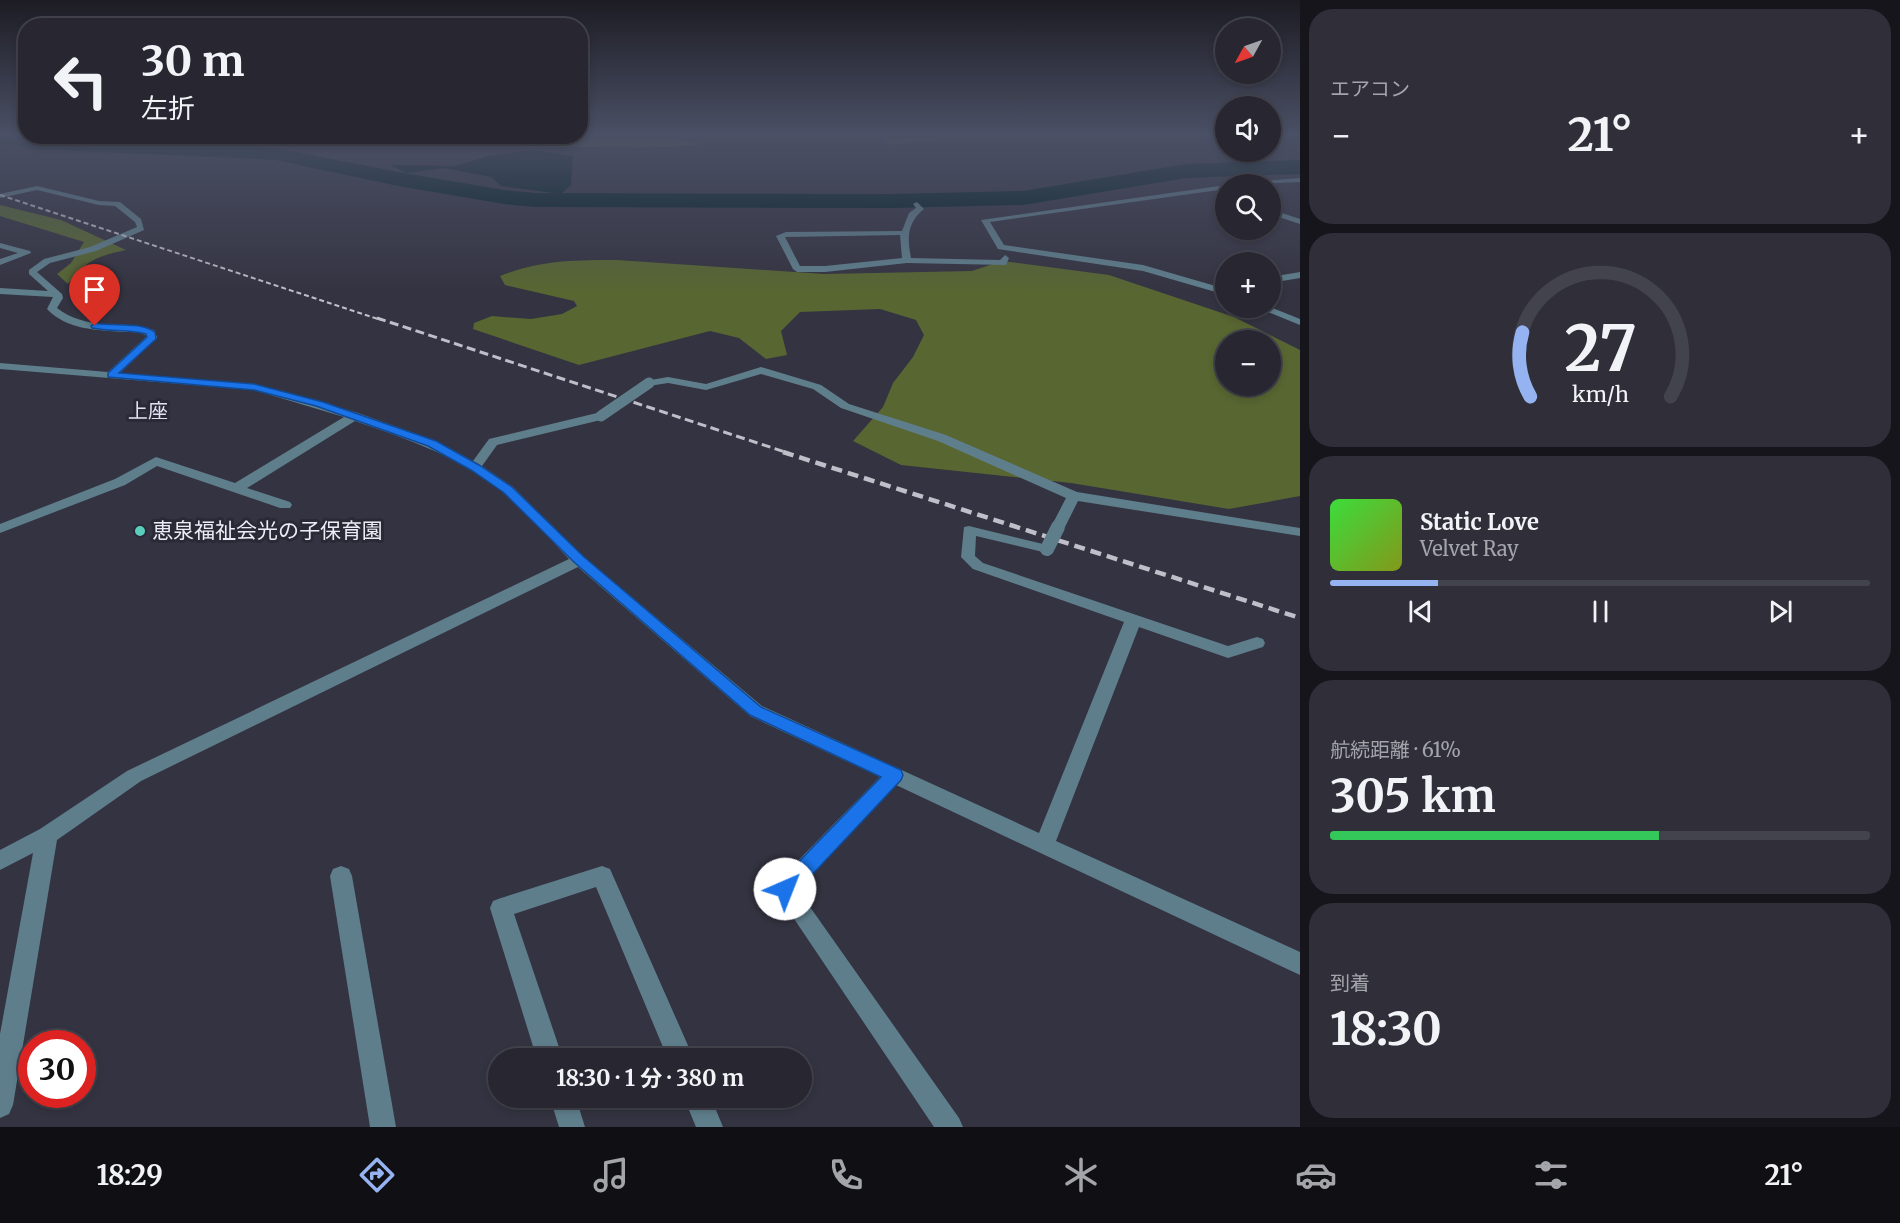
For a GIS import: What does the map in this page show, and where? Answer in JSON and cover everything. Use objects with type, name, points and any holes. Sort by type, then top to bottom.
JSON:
[{"type":"street","points":[[0,196],[37,188],[99,203],[117,204],[138,221],[141,228],[93,249],[60,256],[37,266],[32,272],[57,294],[58,298],[52,309],[57,314],[82,324],[108,328],[132,328],[150,332],[152,337],[111,375]]},
{"type":"street","points":[[1215,189],[986,220],[1001,247],[1112,262],[1175,275],[1215,287]]},
{"type":"street","points":[[907,260],[904,233],[913,213],[920,209],[917,204]]},
{"type":"street","points":[[1281,215],[1300,222]]},
{"type":"street","points":[[904,233],[786,234],[780,236],[797,269],[825,269],[907,260],[1003,263],[1005,258]]},
{"type":"street","points":[[0,246],[27,253],[0,262]]},
{"type":"street","points":[[1281,278],[1300,275]]},
{"type":"street","points":[[0,291],[57,294]]},
{"type":"street","points":[[1281,315],[1300,322]]},
{"type":"street","points":[[0,366],[254,387],[319,404],[432,444],[475,467],[508,490],[579,560],[756,711],[1300,964]]},
{"type":"street","points":[[475,467],[493,442],[601,416],[649,383],[668,380],[706,387],[761,370],[817,387],[845,406],[942,438],[1074,496],[1300,532]]},
{"type":"street","points":[[237,488],[354,416]]},
{"type":"street","points":[[0,529],[120,482],[156,461],[285,505]]},
{"type":"street","points":[[1074,496],[1047,549],[969,530],[968,557],[978,566],[1228,652],[1257,643]]},
{"type":"street","points":[[0,861],[46,835],[134,776],[579,560]]},
{"type":"street","points":[[1044,845],[1133,621]]},
{"type":"street","points":[[894,775],[785,889],[950,1127]]},
{"type":"street","points":[[0,1105],[46,835]]},
{"type":"street","points":[[341,876],[383,1127]]},
{"type":"street","points":[[546,1048],[501,908],[602,876],[676,1048]]},
{"type":"street","points":[[566,1108],[572,1127]]},
{"type":"street","points":[[701,1108],[710,1127]]},
{"type":"green space","points":[[0,205],[61,220],[126,250],[93,260],[81,269],[68,284],[57,274],[71,263],[84,242],[0,216]]},
{"type":"green space","points":[[617,260],[824,274],[972,271],[1002,261],[1109,275],[1215,311],[1215,318],[1236,318],[1260,330],[1215,330],[1215,396],[1281,396],[1281,340],[1300,350],[1300,496],[1229,509],[1071,483],[901,465],[853,441],[883,407],[893,383],[913,357],[924,335],[916,320],[880,309],[800,312],[781,331],[787,355],[766,359],[739,338],[710,331],[579,365],[473,329],[474,323],[492,316],[531,319],[562,314],[577,306],[574,301],[505,285],[500,276],[543,264]]},
{"type":"shaded area","points":[[505,187],[569,187],[561,194]]},
{"type":"waterway","points":[[443,187],[536,200],[891,201],[1023,198],[1092,187]]},
{"type":"railway","points":[[0,195],[381,320]]},
{"type":"railway","points":[[377,318],[788,453]]},
{"type":"railway","points":[[783,452],[1300,618]]},
{"type":"place","name":"恵泉福祉会光の子保育園","points":[[140,531]]},
{"type":"district","name":"上座","points":[[148,411]]},
{"type":"route","points":[[95,326],[132,328],[150,332],[152,337],[111,375],[254,387],[319,404],[432,444],[475,467],[508,490],[579,560],[756,711],[894,775],[785,889]]}]
